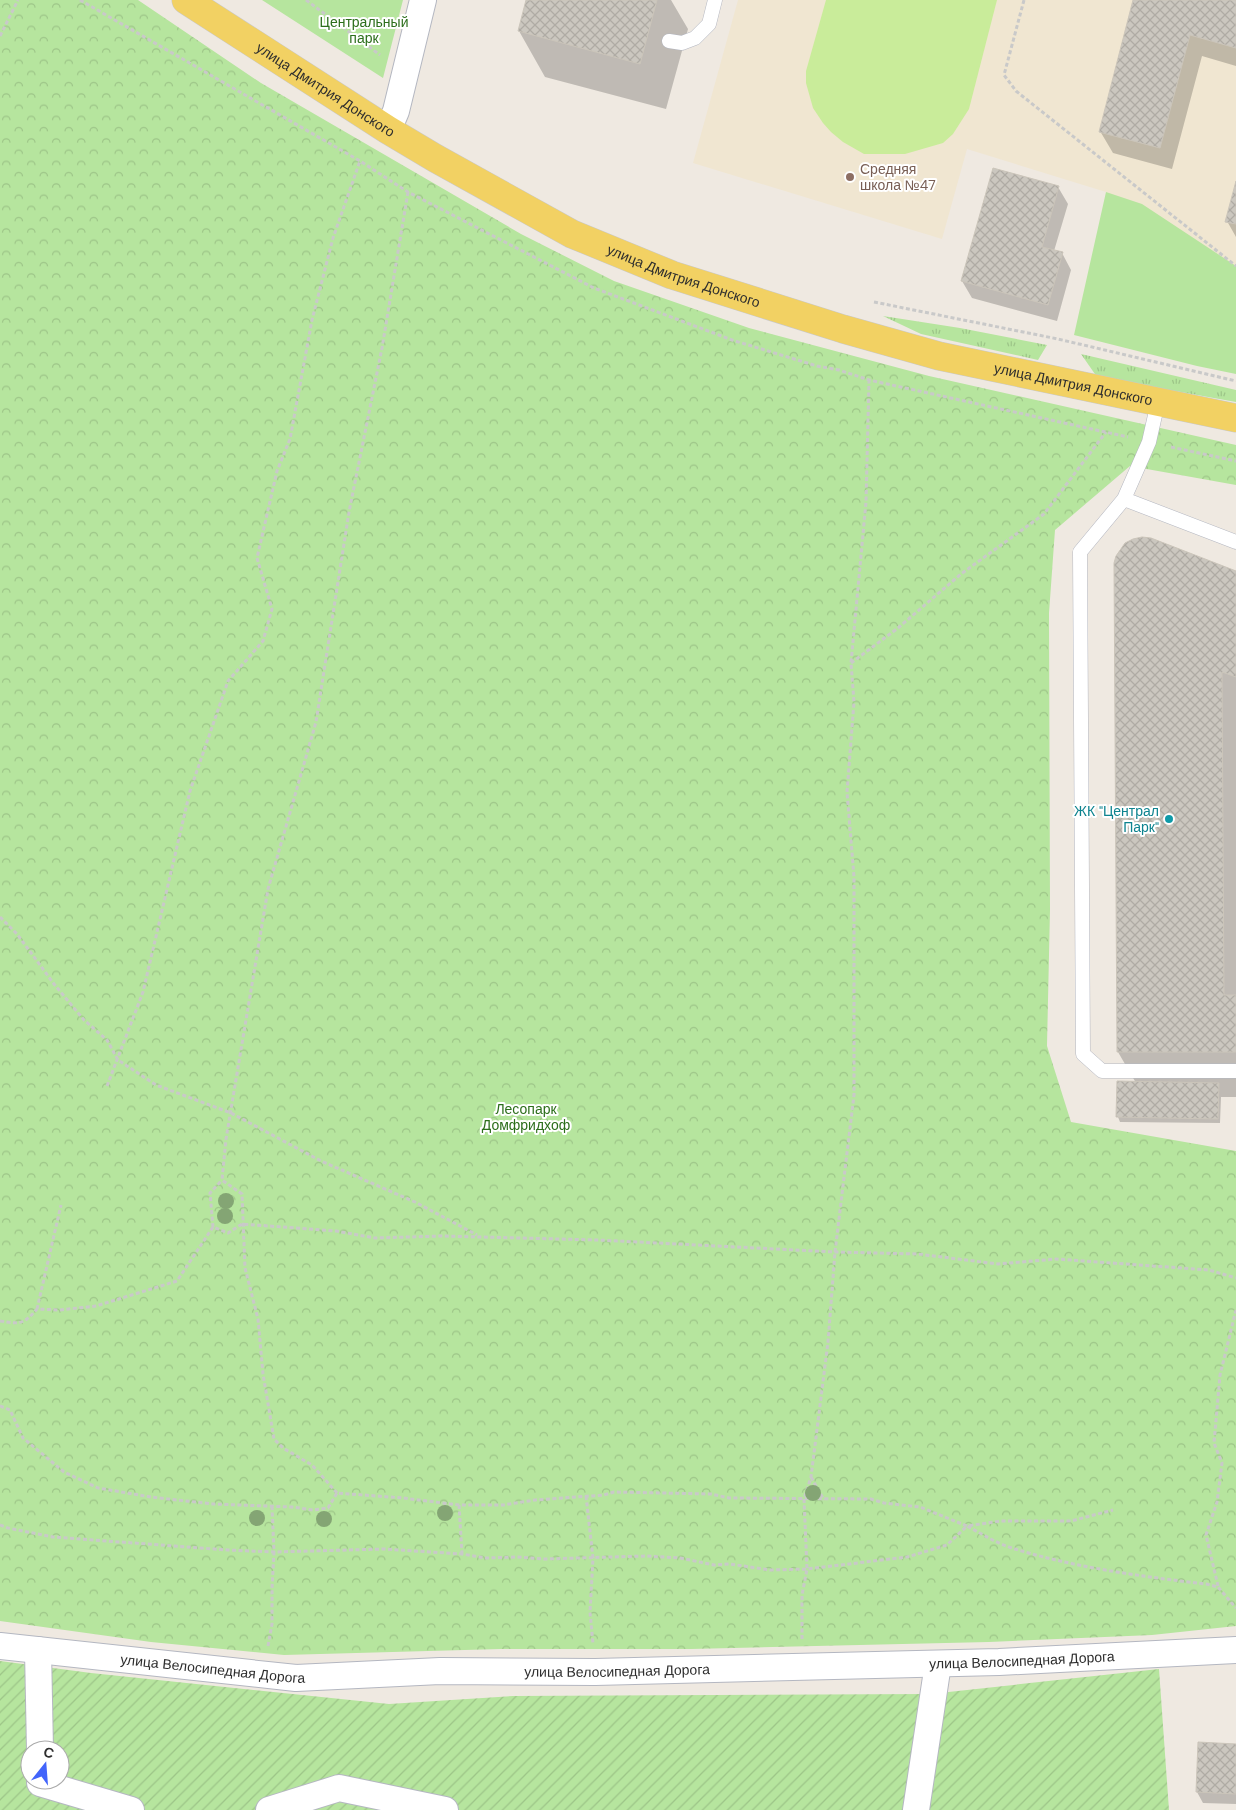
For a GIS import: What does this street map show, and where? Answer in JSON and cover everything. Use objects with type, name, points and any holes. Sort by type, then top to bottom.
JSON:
[{"type":"main road","name":"улица Дмитрия Донского","points":[[186,0],[388,130],[572,234],[672,276],[843,329],[939,356],[1236,418]]},
{"type":"street","points":[[388,130],[396,111],[423,0]]},
{"type":"street","name":"улица Велосипедная Дорога","points":[[0,1646],[296,1678],[440,1671],[595,1672],[938,1664],[1236,1650]]},
{"type":"street","points":[[38,1650],[40,1740]]},
{"type":"street","points":[[916,1810],[938,1664]]},
{"type":"street","points":[[269,1810],[339,1788],[445,1810]]},
{"type":"street","points":[[64,1790],[131,1810]]},
{"type":"lane","points":[[668,41],[682,43],[695,38],[709,24],[715,0]]},
{"type":"lane","points":[[1158,402],[1149,442],[1124,499],[1080,552],[1083,1054],[1102,1072],[1236,1071]]},
{"type":"lane","points":[[1124,499],[1236,542]]},
{"type":"path","points":[[0,36],[18,0]]},
{"type":"path","points":[[306,0],[380,56]]},
{"type":"path","points":[[1024,0],[1004,75],[1016,91],[1236,266]]},
{"type":"path","points":[[107,1086],[143,992],[190,790],[228,682],[263,641],[272,609],[257,558],[277,471],[290,439],[312,320],[333,238],[360,160]]},
{"type":"path","points":[[37,1309],[60,1310],[96,1306],[177,1281],[213,1226],[210,1194],[222,1180],[226,1138],[268,889],[316,722],[349,512],[382,348],[408,192]]},
{"type":"path","points":[[874,302],[1058,339],[1236,381]]},
{"type":"path","points":[[801,1667],[802,1595],[807,1569],[804,1499],[811,1476],[828,1342],[835,1252],[854,1095],[854,876],[847,792],[854,702],[851,663],[866,502],[869,380]]},
{"type":"path","points":[[851,663],[898,628],[961,574],[1044,514],[1106,432]]},
{"type":"path","points":[[0,917],[17,934],[54,984],[84,1020],[107,1040],[118,1060],[156,1085],[231,1113],[321,1161],[415,1202],[479,1236]]},
{"type":"path","points":[[222,1180],[242,1194],[245,1268],[258,1319],[263,1374],[274,1439],[283,1448],[312,1465],[337,1494],[403,1498],[459,1505],[503,1505],[614,1492],[712,1494],[729,1498],[871,1499],[884,1503],[920,1506],[967,1526],[1011,1548],[1056,1560],[1218,1587]]},
{"type":"path","points":[[0,1321],[20,1324],[28,1320],[37,1309],[61,1205]]},
{"type":"path","points":[[213,1226],[228,1233],[242,1224],[336,1231],[375,1238],[479,1236],[598,1240],[835,1252],[918,1254],[998,1264],[1056,1259],[1209,1270],[1236,1278]]},
{"type":"path","points":[[1236,1310],[1220,1375],[1214,1443],[1222,1463],[1217,1502],[1206,1535],[1218,1587],[1236,1608]]},
{"type":"path","points":[[0,1406],[10,1410],[23,1438],[64,1472],[98,1488],[204,1503],[292,1507],[313,1510],[328,1508],[337,1494]]},
{"type":"path","points":[[811,1476],[824,1500]]},
{"type":"path","points":[[586,1496],[593,1558],[590,1612],[595,1672]]},
{"type":"path","points":[[459,1505],[462,1554]]},
{"type":"path","points":[[262,1674],[272,1624],[274,1552],[272,1507]]},
{"type":"path","points":[[0,1525],[53,1537],[136,1544],[274,1552],[384,1549],[462,1554],[486,1558],[663,1557],[680,1558],[714,1565],[730,1564],[770,1570],[807,1569],[907,1557],[947,1546],[967,1526],[1001,1521],[1071,1521],[1114,1510]]},
{"type":"shaded area","name":"Средняя школа №47","points":[[738,0],[1236,0],[1236,367],[1106,192],[967,149],[942,239],[693,163]]},
{"type":"green space","name":"Лесопарк Домфридхоф","points":[[0,0],[138,0],[261,83],[521,234],[614,281],[749,328],[929,376],[1236,445],[1236,485],[1130,466],[1055,530],[1049,613],[1050,910],[1047,1046],[1071,1122],[1236,1151],[1236,1626],[1152,1635],[989,1642],[691,1649],[501,1649],[284,1655],[151,1642],[0,1621]]},
{"type":"green space","name":"Центральный парк","points":[[262,0],[403,0],[383,78]]},
{"type":"green space","points":[[826,0],[997,0],[969,109],[953,134],[943,143],[905,154],[864,154],[843,142],[823,123],[813,108],[806,83],[806,71]]},
{"type":"green space","points":[[1106,192],[1142,204],[1236,266],[1236,374],[1074,335]]},
{"type":"green space","points":[[883,316],[960,328],[1047,345],[1038,360],[921,334]]},
{"type":"green space","points":[[1081,354],[1236,390],[1236,402],[1097,377]]},
{"type":"green space","points":[[0,1661],[91,1673],[389,1704],[513,1696],[930,1694],[1159,1669],[1169,1810],[0,1810]]},
{"type":"building","points":[[526,0],[657,0],[640,64],[518,31]]},
{"type":"building","points":[[1133,0],[1236,0],[1236,48],[1190,35],[1160,148],[1099,132]]},
{"type":"building","points":[[993,168],[1059,186],[1042,247],[1063,252],[1048,305],[961,281]]},
{"type":"building","points":[[1236,181],[1236,224],[1225,222]]},
{"type":"building","name":"ЖК \"Централ Парк\"","points":[[1142,537],[1151,538],[1236,571],[1236,677],[1222,672],[1224,995],[1236,995],[1236,1052],[1117,1052],[1114,563],[1116,556],[1125,543]]},
{"type":"building","points":[[1117,1081],[1219,1083],[1218,1119],[1116,1117]]},
{"type":"building","points":[[1198,1742],[1236,1744],[1236,1794],[1196,1792]]},
{"type":"place","name":"Средняя школа №47","points":[[850,177]]},
{"type":"place","name":"ЖК \"Централ Парк\"","points":[[1169,819]]}]
